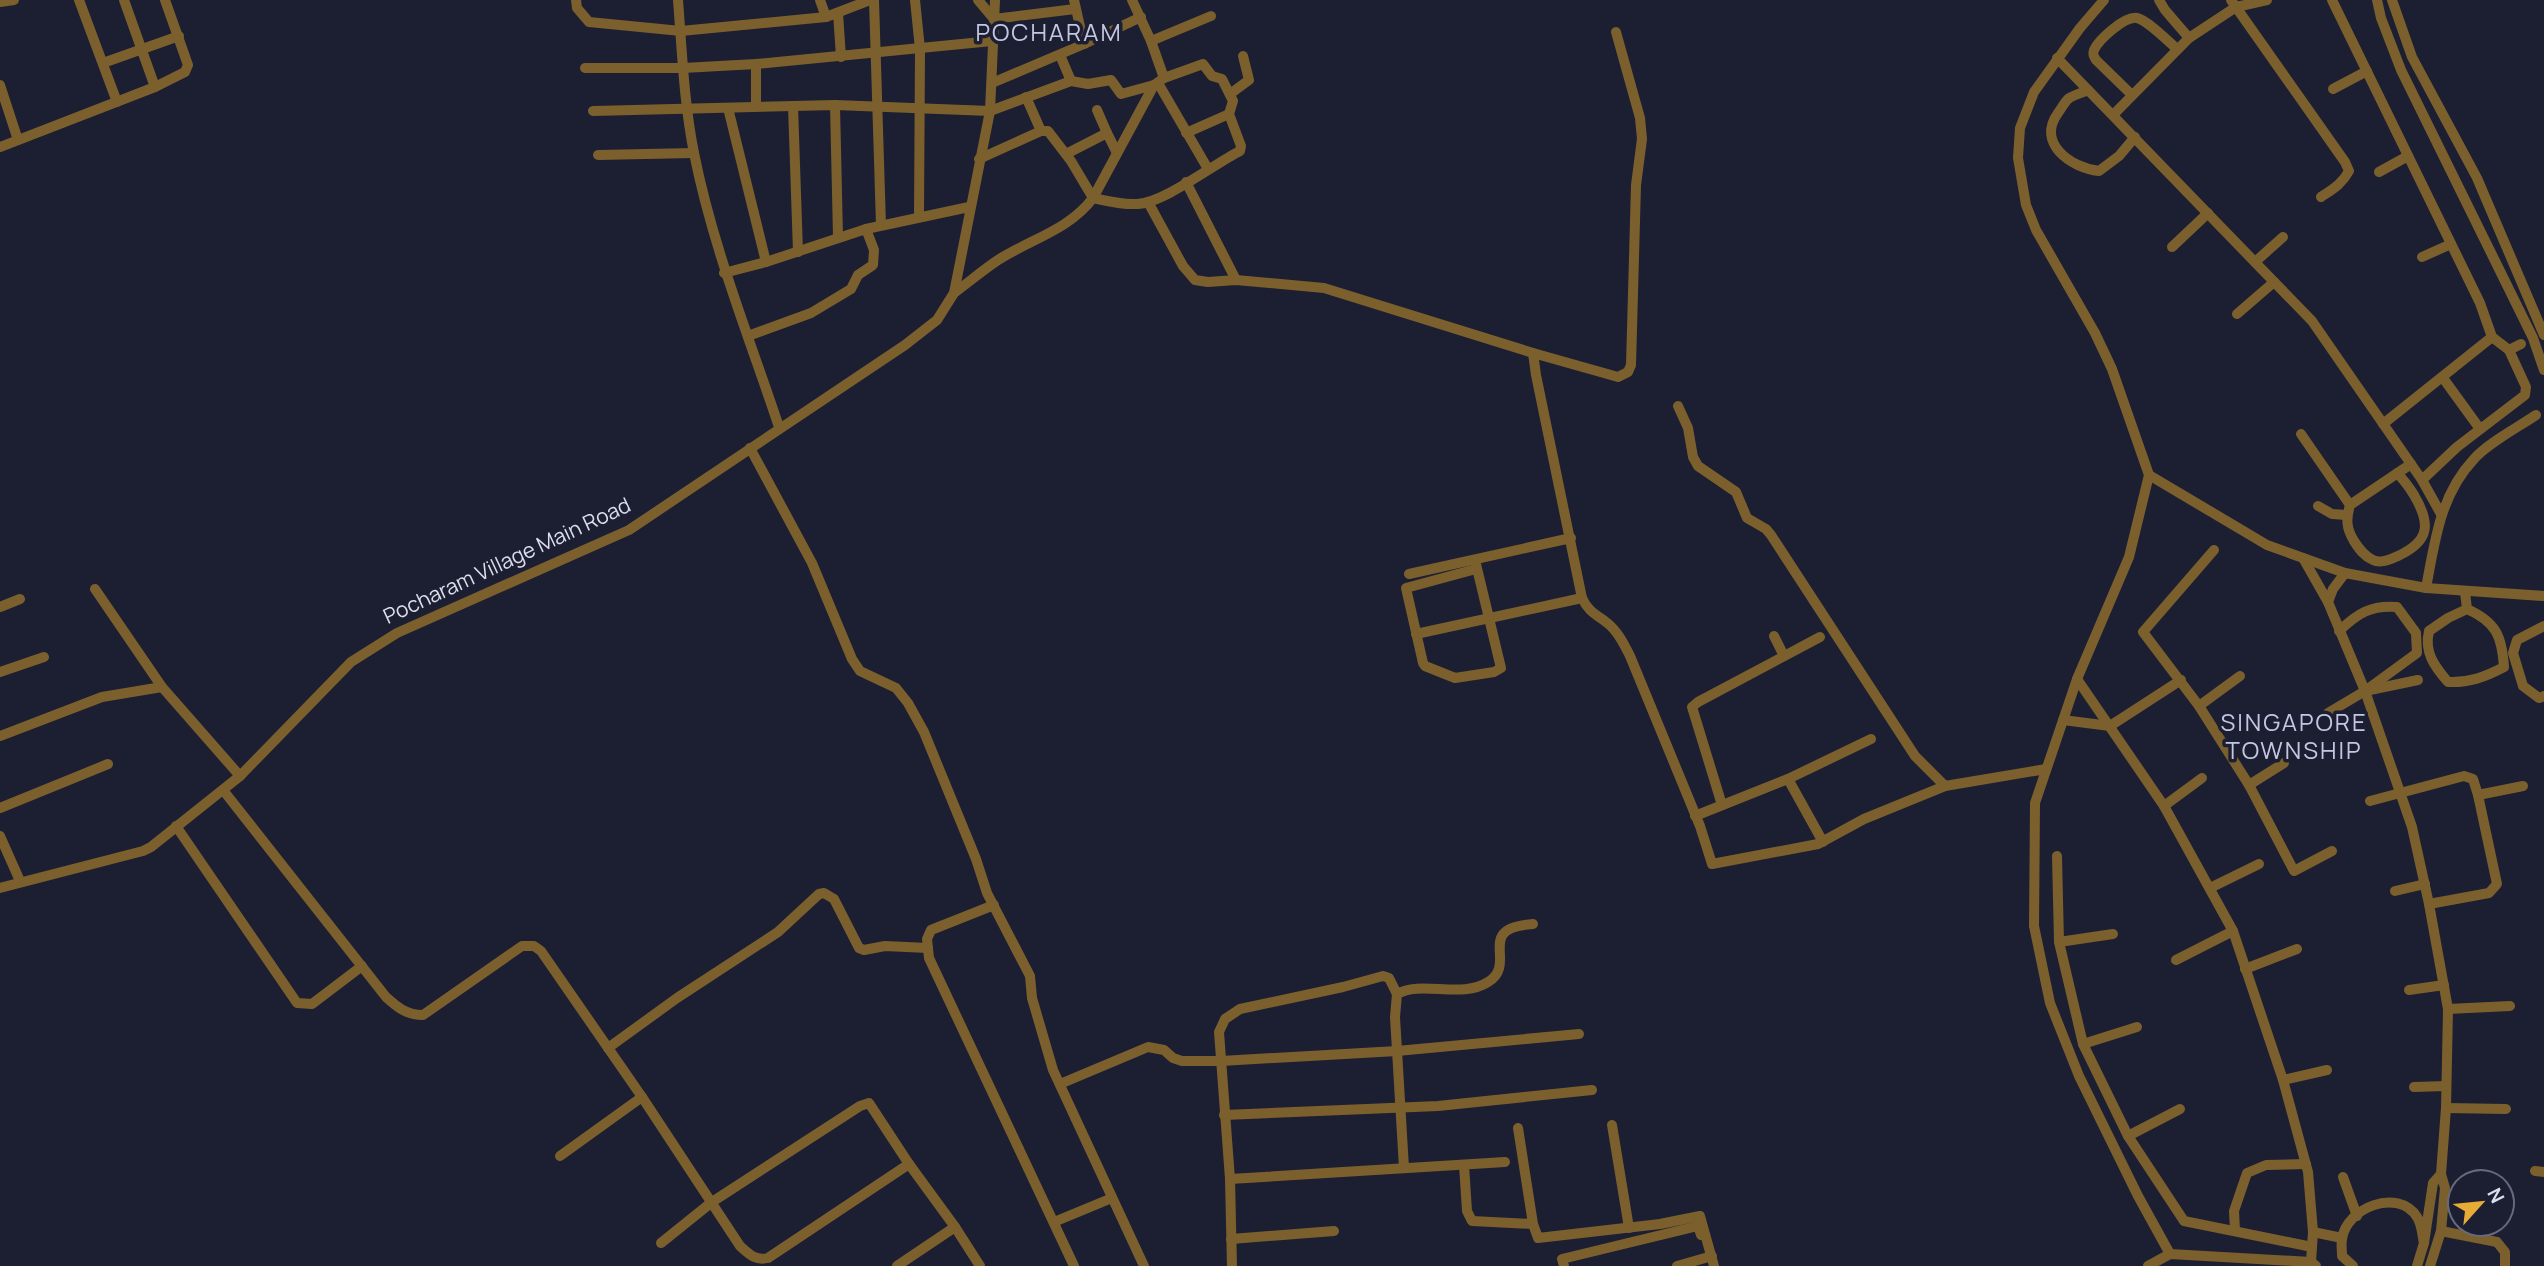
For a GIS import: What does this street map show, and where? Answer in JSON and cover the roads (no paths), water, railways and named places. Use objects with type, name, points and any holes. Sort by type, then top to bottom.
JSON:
[{"type":"street","points":[[0,2],[14,0]]},
{"type":"street","points":[[79,0],[117,102]]},
{"type":"street","points":[[124,0],[155,87]]},
{"type":"street","points":[[0,147],[181,76],[187,68],[165,0]]},
{"type":"street","points":[[576,0],[577,8],[589,22],[681,31],[826,17],[872,0],[877,53],[881,225]]},
{"type":"street","points":[[678,0],[687,108],[694,153],[724,273],[779,428]]},
{"type":"street","points":[[820,0],[826,17]]},
{"type":"street","points":[[915,0],[920,49],[919,216]]},
{"type":"street","points":[[978,0],[994,19],[1074,4],[1084,44]]},
{"type":"street","name":"Pocharam Village Main Road","points":[[0,887],[143,851],[240,775],[331,680],[367,651],[397,633],[629,530],[905,345],[937,320],[954,293],[969,206],[990,111],[995,0]]},
{"type":"street","points":[[1132,0],[1151,41],[1159,82],[1208,169]]},
{"type":"street","points":[[2104,0],[2057,58],[2034,92],[2020,128],[2018,159],[2022,187],[2036,230],[2095,333],[2112,369],[2149,475],[2129,557],[2077,679],[2035,803],[2034,926],[2050,1003],[2078,1076],[2170,1254]]},
{"type":"street","points":[[2159,0],[2189,38]]},
{"type":"street","points":[[2113,114],[2177,49],[2233,3],[2267,0]]},
{"type":"street","points":[[2332,0],[2480,303],[2493,337],[2509,350],[2526,391],[2523,398],[2457,447],[2422,480]]},
{"type":"street","points":[[2377,0],[2401,70],[2540,344],[2544,370]]},
{"type":"street","points":[[2392,0],[2412,57],[2477,178],[2544,335]]},
{"type":"street","points":[[2233,3],[2345,162],[2349,171],[2345,178],[2340,185],[2321,197]]},
{"type":"street","points":[[838,13],[841,57]]},
{"type":"street","points":[[1151,41],[1211,16]]},
{"type":"street","points":[[992,83],[1141,17]]},
{"type":"street","points":[[2131,94],[2093,55],[2094,49],[2117,25],[2129,19],[2140,19],[2177,49]]},
{"type":"street","points":[[1149,202],[1173,249],[1195,280],[1236,280],[1324,288],[1618,377],[1628,372],[1631,365],[1636,185],[1642,139],[1640,117],[1616,33]]},
{"type":"street","points":[[103,63],[178,36]]},
{"type":"street","points":[[585,68],[683,68],[756,64],[992,41]]},
{"type":"street","points":[[1060,55],[1071,81]]},
{"type":"street","points":[[1230,94],[1249,80],[1243,56]]},
{"type":"street","points":[[2057,58],[2312,321],[2412,464],[2441,514]]},
{"type":"street","points":[[756,64],[757,106]]},
{"type":"street","points":[[593,111],[835,106],[990,111],[1071,81],[1088,84],[1111,80],[1121,94],[1203,64],[1212,76],[1222,79],[1233,105],[1229,114],[1186,132]]},
{"type":"street","points":[[2333,89],[2367,71]]},
{"type":"street","points":[[954,293],[997,261],[1065,225],[1085,209],[1159,82]]},
{"type":"street","points":[[0,85],[3,102],[18,140]]},
{"type":"street","points":[[2088,90],[2068,100],[2055,117],[2050,135],[2055,148],[2074,163],[2099,172],[2119,156],[2135,137]]},
{"type":"street","points":[[1026,97],[1041,131]]},
{"type":"street","points":[[793,106],[798,252]]},
{"type":"street","points":[[835,106],[838,237]]},
{"type":"street","points":[[728,108],[766,262]]},
{"type":"street","points":[[1097,110],[1117,153]]},
{"type":"street","points":[[979,159],[1041,131],[1048,131],[1093,198],[1128,204],[1149,202],[1240,150],[1240,140],[1229,114]]},
{"type":"street","points":[[1066,155],[1107,133]]},
{"type":"street","points":[[598,155],[694,153]]},
{"type":"street","points":[[2379,172],[2408,156]]},
{"type":"street","points":[[1186,182],[1236,280]]},
{"type":"street","points":[[724,273],[866,229],[969,206]]},
{"type":"street","points":[[2172,247],[2208,213]]},
{"type":"street","points":[[748,336],[793,321],[851,289],[858,275],[873,265],[874,250],[866,229]]},
{"type":"street","points":[[2255,262],[2283,237]]},
{"type":"street","points":[[2422,257],[2451,244]]},
{"type":"street","points":[[2237,314],[2274,282]]},
{"type":"street","points":[[2383,424],[2493,337]]},
{"type":"street","points":[[2509,350],[2521,344]]},
{"type":"street","points":[[1534,353],[1582,598],[1593,615],[1608,623],[1630,656],[1712,864],[1823,842],[1864,819],[1945,786],[2046,769]]},
{"type":"street","points":[[2443,378],[2480,429]]},
{"type":"street","points":[[1678,406],[1688,428],[1693,457],[1698,466],[1736,492],[1747,518],[1772,535],[1915,757],[1945,786]]},
{"type":"street","points":[[2426,588],[2441,514],[2452,486],[2475,457],[2536,415]]},
{"type":"street","points":[[2301,433],[2348,510],[2347,530],[2361,552],[2375,562],[2386,561],[2412,549],[2423,538],[2426,523],[2421,508],[2398,473]]},
{"type":"street","points":[[750,448],[806,553],[852,659],[860,671],[895,688],[916,717],[976,859],[987,893],[1030,976],[1032,998],[1042,1035],[1060,1084],[1143,1266]]},
{"type":"street","points":[[2318,506],[2332,514],[2348,510],[2412,464]]},
{"type":"street","points":[[2149,475],[2267,545],[2345,573],[2426,588],[2544,596]]},
{"type":"street","points":[[1475,564],[1500,668],[1494,672],[1455,678],[1425,666],[1407,586],[1475,564],[1571,538]]},
{"type":"street","points":[[2214,550],[2143,632],[2181,680],[2249,785],[2294,871],[2332,851]]},
{"type":"street","points":[[2303,558],[2328,602],[2365,691],[2412,827],[2444,985],[2448,1009],[2446,1108],[2441,1174],[2445,1188],[2441,1231],[2430,1266]]},
{"type":"street","points":[[1409,574],[1475,564]]},
{"type":"street","points":[[2328,602],[2333,589],[2345,573]]},
{"type":"street","points":[[95,589],[163,687],[240,775]]},
{"type":"street","points":[[2465,592],[2468,609]]},
{"type":"street","points":[[1416,634],[1582,598]]},
{"type":"street","points":[[0,607],[20,599]]},
{"type":"street","points":[[2328,713],[2365,691],[2417,653],[2416,633],[2397,607],[2379,606],[2352,619],[2339,631]]},
{"type":"street","points":[[2468,609],[2487,619],[2497,631],[2503,648],[2504,667],[2476,680],[2448,682],[2433,665],[2426,643],[2429,631],[2468,609]]},
{"type":"street","points":[[2544,626],[2517,640],[2513,653],[2523,686],[2539,698],[2544,696]]},
{"type":"street","points":[[1774,636],[1784,656]]},
{"type":"street","points":[[1722,806],[1692,707],[1820,637]]},
{"type":"street","points":[[0,672],[44,657]]},
{"type":"street","points":[[2199,706],[2240,676]]},
{"type":"street","points":[[2077,679],[2164,806],[2233,931],[2283,1080],[2306,1164],[2312,1198],[2314,1264],[2170,1254],[2148,1266]]},
{"type":"street","points":[[2063,720],[2110,726],[2181,680]]},
{"type":"street","points":[[2365,691],[2418,680]]},
{"type":"street","points":[[0,736],[102,696],[163,687]]},
{"type":"street","points":[[1695,816],[1788,779],[1871,739]]},
{"type":"street","points":[[2249,785],[2284,763]]},
{"type":"street","points":[[0,807],[108,764]]},
{"type":"street","points":[[2370,801],[2469,776],[2476,783],[2497,884],[2489,893],[2429,904]]},
{"type":"street","points":[[2164,806],[2202,778]]},
{"type":"street","points":[[1788,779],[1823,842]]},
{"type":"street","points":[[2478,795],[2523,786]]},
{"type":"street","points":[[223,790],[386,997],[401,1010],[412,1015],[423,1015],[522,946],[534,946],[541,951],[740,1246],[752,1257],[759,1260],[768,1258],[909,1164]]},
{"type":"street","points":[[176,826],[297,1003],[312,1004],[362,966]]},
{"type":"street","points":[[2,843],[20,881]]},
{"type":"street","points":[[2057,856],[2059,942],[2083,1044],[2128,1136],[2184,1221],[2312,1247]]},
{"type":"street","points":[[2210,888],[2259,864]]},
{"type":"street","points":[[2395,891],[2425,884]]},
{"type":"street","points":[[608,1048],[677,998],[778,932],[819,894],[824,893],[834,899],[859,948],[928,948]]},
{"type":"street","points":[[993,905],[931,930],[927,939],[929,958],[1074,1266]]},
{"type":"street","points":[[1404,1168],[1395,1000],[1398,994],[1408,990],[1451,990],[1484,985],[1492,980],[1500,964],[1501,937],[1504,931],[1517,925],[1533,924]]},
{"type":"street","points":[[2176,960],[2233,931]]},
{"type":"street","points":[[2059,942],[2113,934]]},
{"type":"street","points":[[2245,969],[2297,949]]},
{"type":"street","points":[[1232,1266],[1230,1179],[1219,1032],[1221,1024],[1240,1009],[1383,976],[1389,978],[1398,994]]},
{"type":"street","points":[[2409,990],[2444,985]]},
{"type":"street","points":[[2448,1009],[2510,1006]]},
{"type":"street","points":[[2083,1044],[2137,1027]]},
{"type":"street","points":[[1060,1084],[1148,1047],[1164,1050],[1173,1058],[1182,1061],[1221,1062],[1397,1051],[1579,1034]]},
{"type":"street","points":[[2283,1080],[2327,1070]]},
{"type":"street","points":[[2414,1087],[2446,1086]]},
{"type":"street","points":[[1224,1115],[1438,1105],[1592,1090]]},
{"type":"street","points":[[560,1156],[642,1097]]},
{"type":"street","points":[[661,1242],[712,1202],[864,1103],[872,1105],[909,1164],[980,1266]]},
{"type":"street","points":[[2446,1108],[2506,1109]]},
{"type":"street","points":[[2128,1136],[2180,1109]]},
{"type":"street","points":[[1612,1125],[1629,1228]]},
{"type":"street","points":[[1518,1128],[1533,1224],[1536,1235],[1541,1240],[1700,1216],[1711,1260]]},
{"type":"street","points":[[1230,1179],[1506,1162]]},
{"type":"street","points":[[2235,1231],[2234,1211],[2247,1173],[2266,1165],[2306,1164]]},
{"type":"street","points":[[1464,1165],[1467,1211],[1472,1221],[1533,1224]]},
{"type":"street","points":[[2417,1266],[2424,1243],[2433,1183],[2441,1174]]},
{"type":"street","points":[[2343,1177],[2357,1216]]},
{"type":"street","points":[[1054,1222],[1112,1198]]},
{"type":"street","points":[[2353,1266],[2342,1256],[2342,1238],[2347,1225],[2377,1204],[2392,1201],[2405,1205],[2417,1217],[2424,1243]]},
{"type":"street","points":[[1564,1266],[1562,1259],[1698,1226],[1711,1260]]},
{"type":"street","points":[[897,1266],[955,1227]]},
{"type":"street","points":[[1231,1239],[1334,1231]]},
{"type":"street","points":[[2441,1231],[2497,1242],[2505,1252],[2505,1266]]},
{"type":"street","points":[[2313,1232],[2342,1238]]},
{"type":"street","points":[[2163,1266],[2170,1254]]},
{"type":"street","points":[[1677,1266],[1711,1260]]},
{"type":"district","name":"POCHARAM","points":[[1049,33]]},
{"type":"district","name":"SINGAPORE TOWNSHIP","points":[[2294,737]]}]
